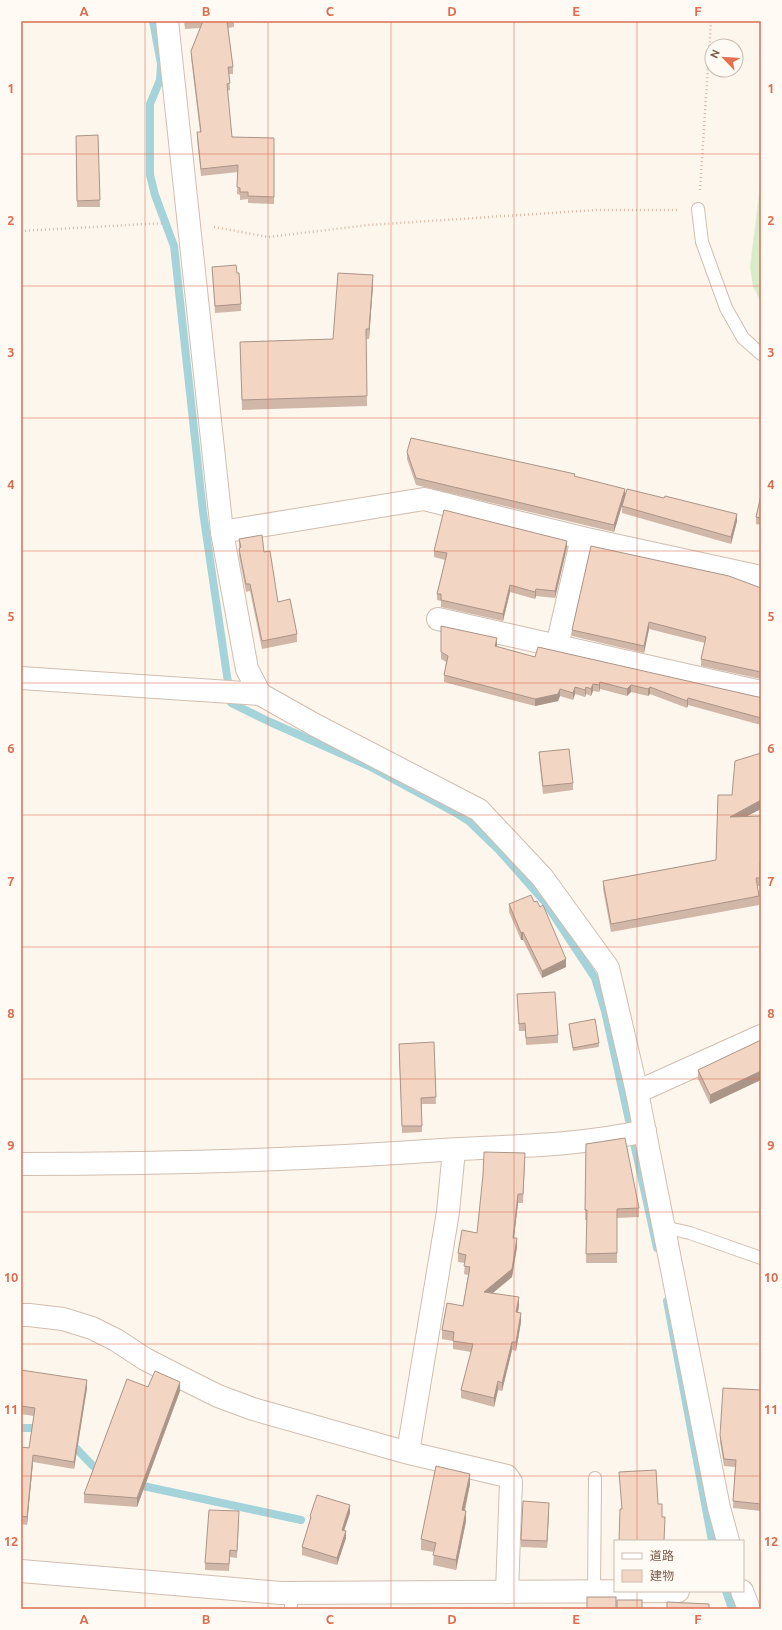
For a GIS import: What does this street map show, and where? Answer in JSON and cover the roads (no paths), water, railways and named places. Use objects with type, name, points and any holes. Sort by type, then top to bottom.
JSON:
[{"type":"street","points":[[167,21],[222,532],[247,669],[260,694]]},
{"type":"street","points":[[222,532],[424,500],[582,538],[761,577]]},
{"type":"street","points":[[557,646],[582,538]]},
{"type":"street","points":[[438,619],[761,692]]},
{"type":"street","points":[[21,678],[260,694],[315,725],[479,810],[542,877],[608,968],[637,1092],[635,1133],[664,1227],[717,1500],[728,1540]]},
{"type":"street","points":[[637,1092],[761,1036]]},
{"type":"street","points":[[21,1164],[106,1164],[333,1158],[541,1145],[607,1139],[635,1133]]},
{"type":"street","points":[[408,1452],[448,1212],[454,1150]]},
{"type":"street","points":[[21,1315],[62,1320],[92,1328],[116,1340],[145,1359],[218,1396],[253,1409],[408,1452],[507,1476],[511,1482],[507,1592]]},
{"type":"street","points":[[21,1571],[291,1601],[507,1592],[614,1592]]},
{"type":"street","points":[[744,1591],[761,1592]]},
{"type":"street","points":[[743,1592],[749,1609]]},
{"type":"lane","points":[[698,210],[702,242],[726,308],[743,338],[761,354]]},
{"type":"lane","points":[[664,1227],[690,1233],[761,1258]]},
{"type":"lane","points":[[594,1592],[595,1478]]},
{"type":"waterway","points":[[153,21],[161,64],[160,80],[150,104],[150,175],[155,195],[174,246],[203,512],[231,703],[369,766],[456,813],[470,822],[499,850],[545,902],[595,978],[605,1011],[657,1248]]},
{"type":"waterway","points":[[667,1301],[712,1540]]},
{"type":"waterway","points":[[21,1428],[43,1428]]},
{"type":"waterway","points":[[70,1442],[92,1465],[102,1473]]},
{"type":"waterway","points":[[134,1484],[301,1520]]},
{"type":"waterway","points":[[726,1592],[732,1609]]}]
